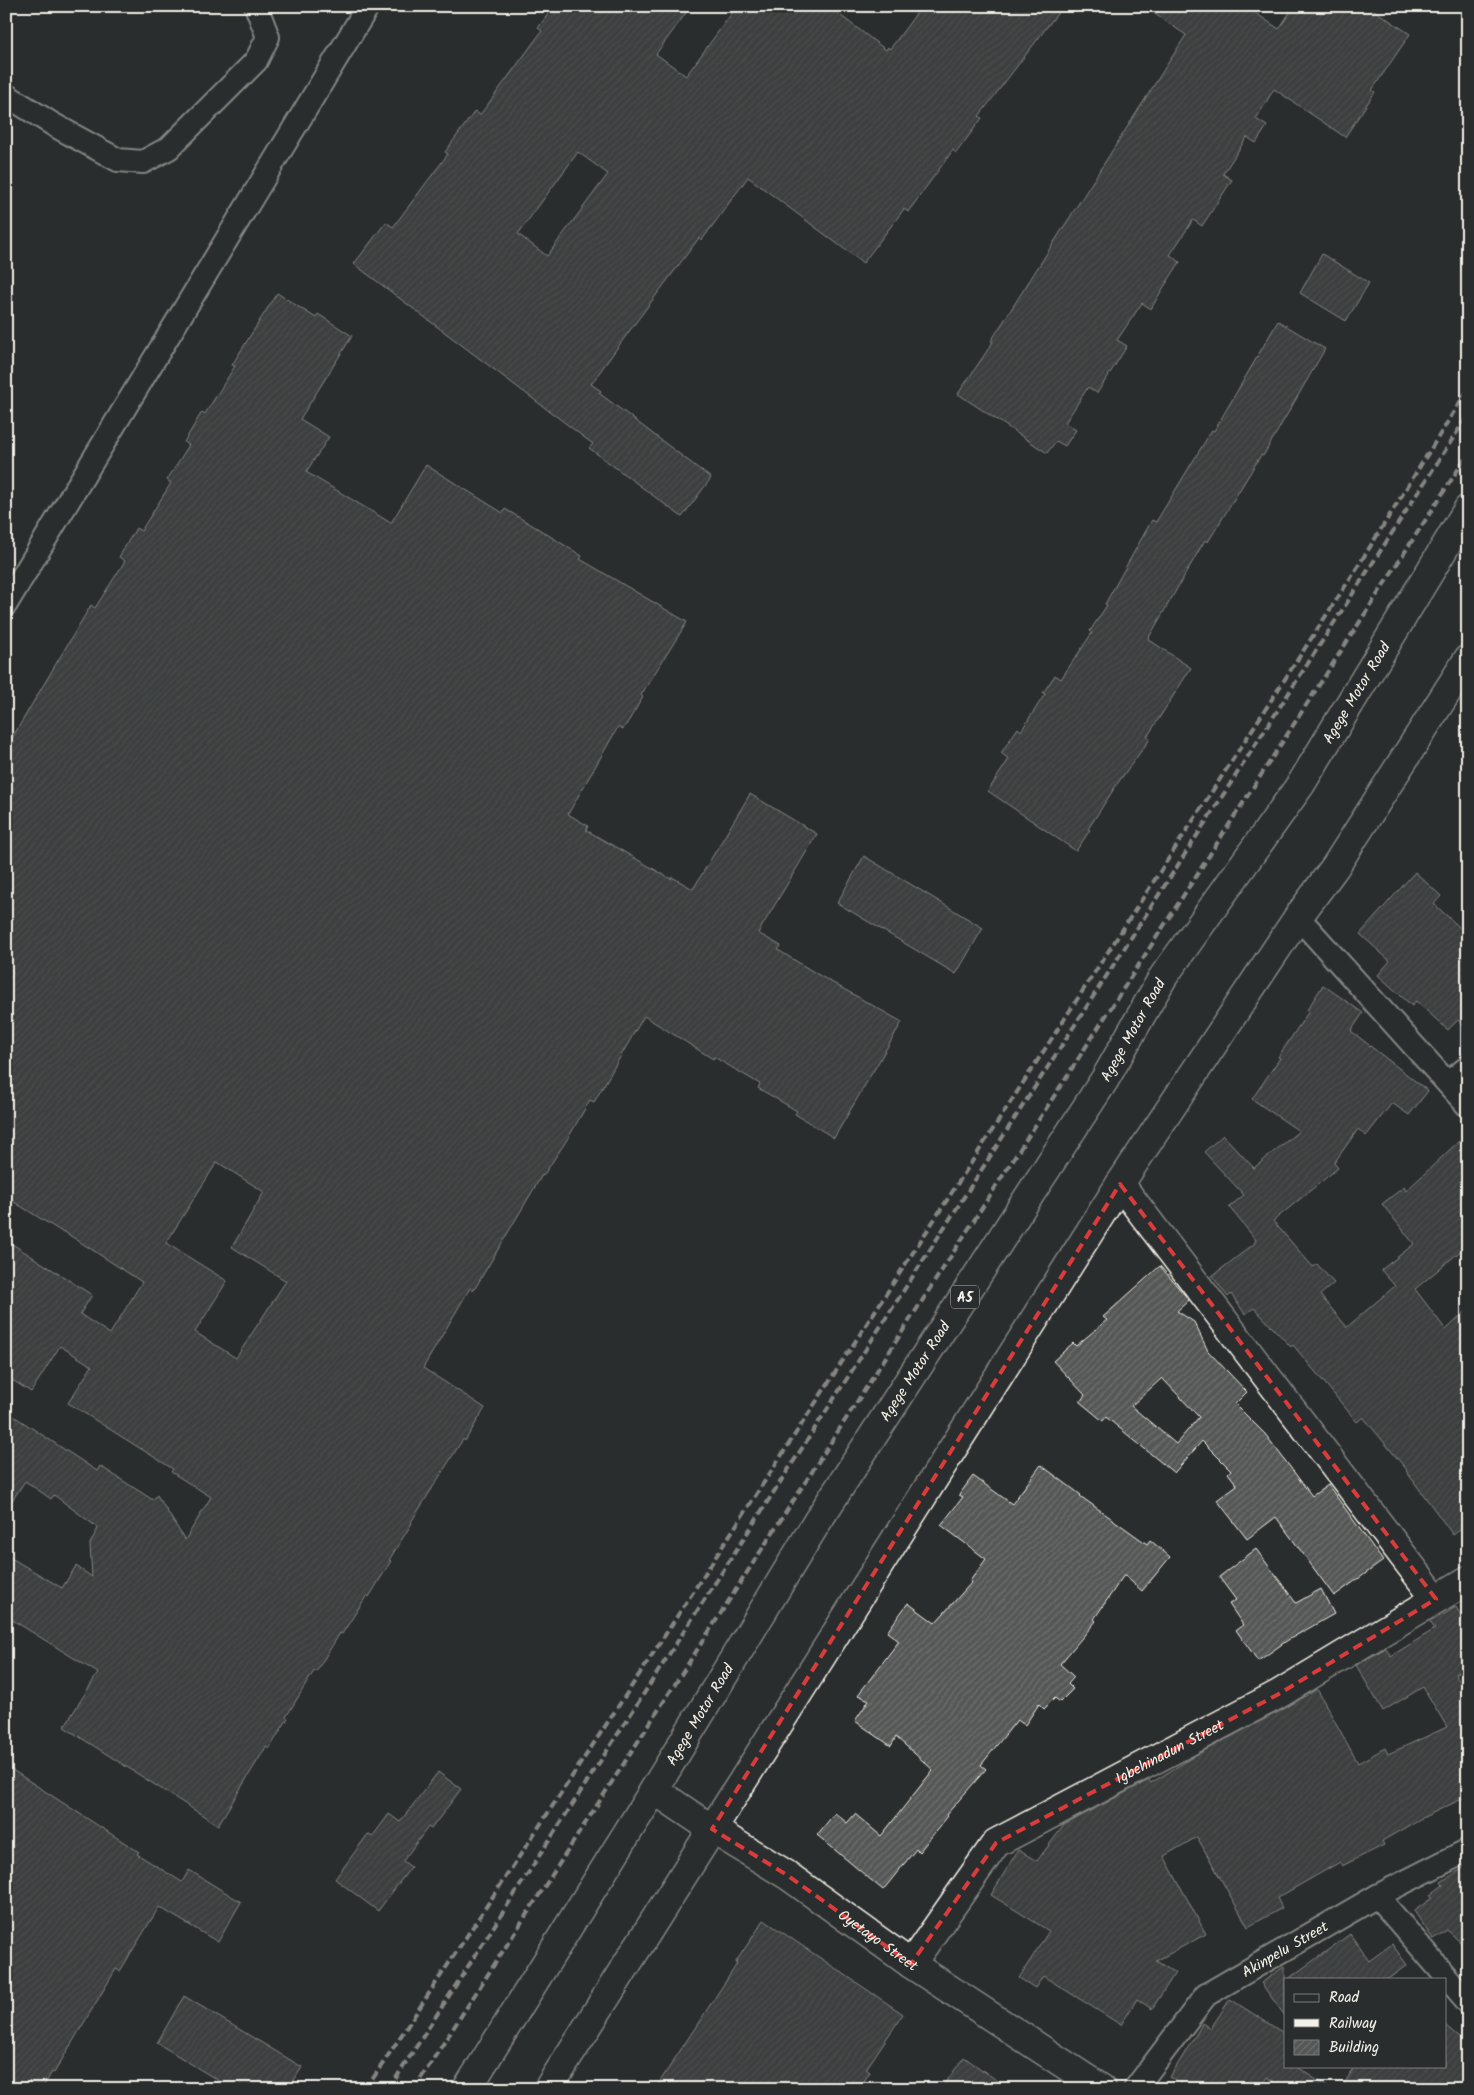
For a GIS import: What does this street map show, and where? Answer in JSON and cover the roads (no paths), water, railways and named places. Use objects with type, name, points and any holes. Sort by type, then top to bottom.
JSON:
[{"type":"main road","name":"Agege Motor Road","points":[[467,2089],[654,1790],[817,1522],[1105,1079],[1162,977],[1302,784],[1468,509]]},
{"type":"main road","points":[[548,2089],[1120,1184],[1298,918],[1335,867],[1468,659]]},
{"type":"main road","points":[[1120,1184],[1436,1599]]},
{"type":"main road","name":"Igbehinadun Street","points":[[911,1964],[996,1843],[1277,1695],[1468,1580]]},
{"type":"main road","name":"Oyetayo Street","points":[[654,1790],[712,1829],[787,1875],[911,1964],[1102,2089]]},
{"type":"street","points":[[6,95],[54,125],[118,160],[143,162],[168,148],[256,60],[268,36],[256,6]]},
{"type":"street","points":[[6,604],[368,6]]},
{"type":"street","points":[[1298,918],[1468,1106]]},
{"type":"street","points":[[1448,1083],[1468,1067]]},
{"type":"street","name":"Akinpelu Street","points":[[1135,2089],[1206,1995],[1377,1896],[1468,1850]]},
{"type":"street","points":[[1377,1896],[1468,2002]]},
{"type":"railway","points":[[366,2089],[654,1652],[1355,571],[1468,389]]},
{"type":"railway","points":[[389,2089],[1468,415]]},
{"type":"railway","points":[[414,2089],[1468,454]]}]
